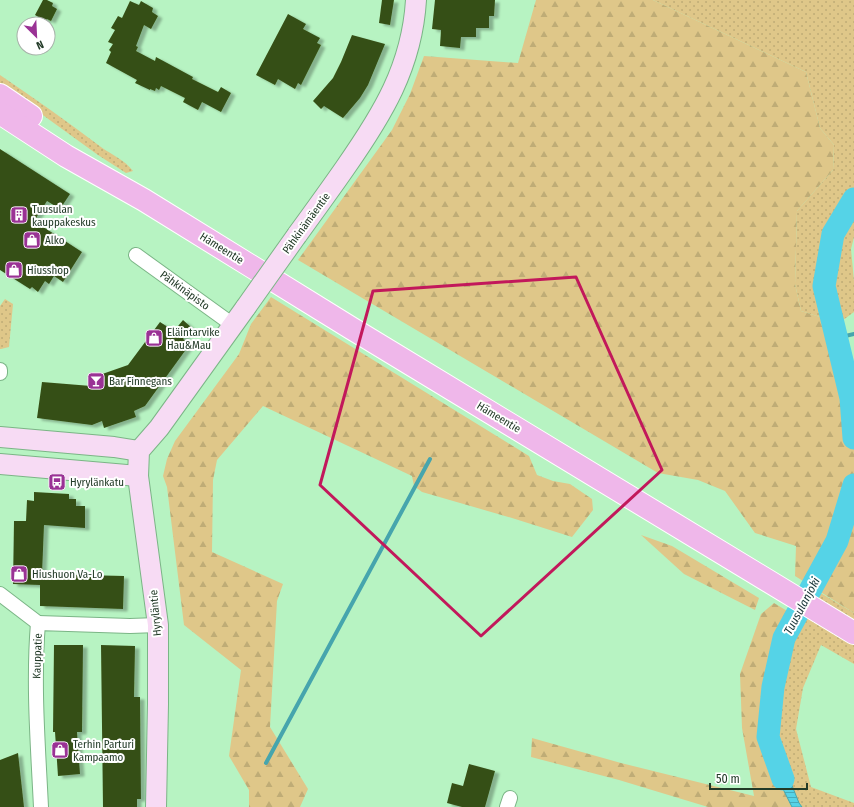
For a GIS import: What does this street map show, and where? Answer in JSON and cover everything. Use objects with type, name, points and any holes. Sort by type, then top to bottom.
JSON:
[{"type":"main road","name":"Hämeentie","points":[[0,95],[66,139],[144,200]]},
{"type":"main road","name":"Hämeentie","points":[[0,114],[66,156],[144,200],[351,328],[854,633]]},
{"type":"street","name":"Pähkinämäentie","points":[[139,451],[159,428],[372,130],[391,97],[405,62],[415,17],[416,0]]},
{"type":"street","name":"Pähkinäpisto","points":[[136,255],[233,325]]},
{"type":"street","points":[[0,437],[114,446],[139,451]]},
{"type":"street","name":"Hyryläntie","points":[[139,451],[138,476],[158,625],[156,807]]},
{"type":"street","points":[[0,464],[138,476]]},
{"type":"street","points":[[0,594],[38,623]]},
{"type":"street","name":"Kauppatie","points":[[41,807],[36,718],[36,652],[38,623],[130,626],[158,625]]},
{"type":"highlighted area","points":[[576,277],[662,470],[481,636],[320,485],[373,291]]},
{"type":"green space","points":[[536,0],[653,0],[806,72],[820,128],[834,145],[833,170],[797,211],[795,284],[801,311],[839,323],[839,336],[854,386],[854,613],[795,576],[796,546],[755,533],[725,491],[698,480],[658,473],[298,260],[392,130],[410,94],[424,56],[518,63]]},
{"type":"green space","points":[[653,0],[854,0],[854,237],[851,249],[854,281],[854,312],[839,323],[801,311],[795,284],[797,211],[833,170],[834,145],[820,128],[806,72]]},
{"type":"green space","points":[[0,75],[122,161],[133,171],[126,173],[98,155],[0,84]]},
{"type":"green space","points":[[271,297],[529,456],[537,475],[553,481],[570,484],[592,499],[593,510],[572,537],[422,492],[414,486],[412,476],[263,406],[217,460],[213,480],[212,552],[283,584],[277,601],[270,727],[308,789],[300,807],[249,807],[249,790],[229,756],[241,670],[184,625],[167,487],[163,476],[167,459],[175,441],[239,354],[251,324]]},
{"type":"green space","points":[[5,299],[13,304],[9,347],[0,349],[0,306]]},
{"type":"green space","points":[[641,535],[672,546],[759,598],[755,610],[684,574]]},
{"type":"green space","points":[[814,589],[854,613],[854,664],[821,645],[803,688],[796,729],[811,787],[854,803],[854,807],[802,807],[770,738],[774,687],[785,640]]},
{"type":"green space","points":[[774,603],[797,617],[785,640],[774,687],[770,738],[789,778],[779,781],[792,807],[708,807],[619,780],[531,757],[532,738],[621,763],[754,796],[742,728],[740,674],[761,614]]},
{"type":"water","points":[[789,778],[802,807],[792,807],[779,781]]},
{"type":"building","points":[[43,0],[53,3],[52,6],[57,9],[54,16],[35,15]]},
{"type":"building","points":[[382,0],[394,0],[390,25],[379,23]]},
{"type":"building","points":[[435,0],[495,0],[494,16],[489,16],[489,28],[476,28],[476,37],[461,37],[460,48],[440,46],[441,30],[432,29]]},
{"type":"building","points":[[130,1],[139,5],[141,1],[153,8],[152,12],[158,16],[151,29],[144,25],[136,46],[138,47],[136,51],[155,61],[156,57],[193,77],[192,79],[218,92],[221,87],[231,93],[221,112],[202,102],[198,110],[183,102],[185,98],[161,86],[159,90],[156,88],[155,91],[150,90],[135,83],[137,80],[106,63],[111,52],[109,50],[113,44],[108,42],[115,30],[111,28],[118,16],[122,18]]},
{"type":"building","points":[[288,14],[306,24],[303,29],[320,38],[317,43],[321,45],[301,85],[298,83],[295,89],[278,79],[275,85],[256,75]]},
{"type":"building","points":[[352,35],[385,44],[368,85],[360,98],[343,118],[324,106],[321,109],[313,101],[333,78]]},
{"type":"building","name":"Tuusulan kauppakeskus","points":[[0,149],[70,194],[60,209],[47,201],[34,221],[82,252],[63,282],[54,276],[49,284],[45,281],[38,292],[32,287],[30,289],[0,270]]},
{"type":"building","points":[[183,320],[192,328],[183,339],[190,344],[145,406],[134,411],[136,417],[104,428],[102,421],[92,425],[37,418],[42,382],[91,386],[88,379],[128,365],[160,322],[174,331]]},
{"type":"building","points":[[34,492],[69,494],[69,499],[76,499],[76,506],[85,506],[85,528],[44,525],[42,574],[124,576],[123,609],[40,606],[40,585],[13,584],[14,521],[26,521],[27,500],[34,501]]},
{"type":"building","points":[[54,645],[83,645],[82,732],[77,732],[80,774],[58,776],[55,732],[53,732]]},
{"type":"building","points":[[101,645],[135,646],[134,697],[140,697],[141,799],[137,799],[137,807],[103,807]]},
{"type":"building","points":[[18,753],[24,807],[0,807],[0,760]]},
{"type":"building","points":[[469,764],[495,771],[485,807],[462,807],[447,803],[452,783],[463,786]]},
{"type":"waterway","name":"Tuusulanjoki","points":[[854,199],[833,234],[824,286],[851,398],[854,438]]},
{"type":"waterway","points":[[837,338],[854,334]]},
{"type":"waterway","points":[[266,763],[430,459]]},
{"type":"waterway","name":"Tuusulanjoki","points":[[783,779],[768,737],[773,687],[784,638],[837,541],[854,485]]},
{"type":"place","name":"Tuusulan kauppakeskus","points":[[19,215]]},
{"type":"place","name":"Alko","points":[[32,240]]},
{"type":"place","name":"Hiusshop","points":[[14,270]]},
{"type":"place","name":"Eläintarvike Hau&Mau","points":[[154,338]]},
{"type":"place","name":"Bar Finnegans","points":[[96,381]]},
{"type":"place","name":"Hyrylänkatu","points":[[57,482]]},
{"type":"place","name":"Hiushuon Va-Lo","points":[[19,574]]},
{"type":"place","name":"Terhin Parturi Kampaamo","points":[[60,750]]}]
